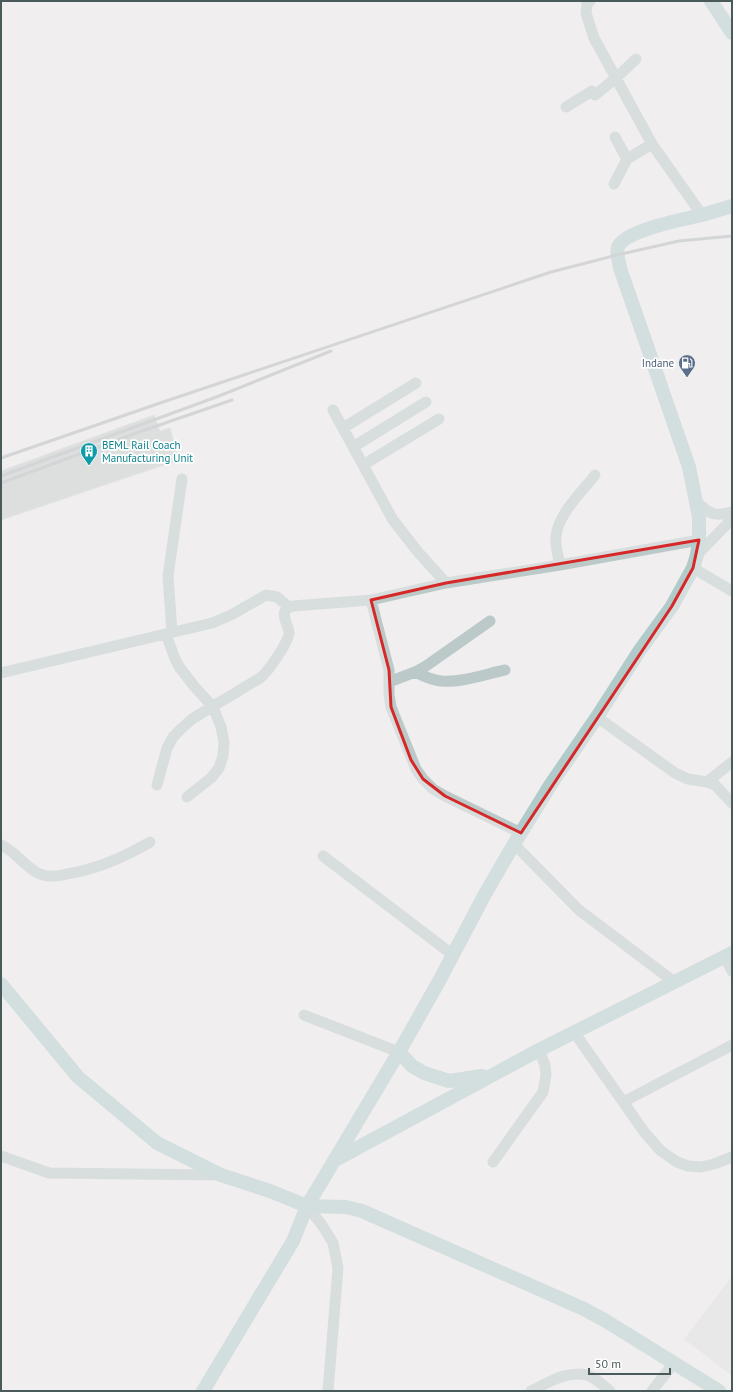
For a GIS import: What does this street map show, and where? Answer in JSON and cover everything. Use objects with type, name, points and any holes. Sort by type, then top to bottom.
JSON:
[{"type":"main road","points":[[711,1],[732,33]]},
{"type":"main road","points":[[203,1391],[293,1241],[307,1206],[399,1052],[485,894],[551,784],[597,717],[640,650],[672,606],[695,561],[699,540],[699,517],[689,467],[622,275],[618,248],[628,237],[663,224],[732,206]]},
{"type":"main road","points":[[336,1159],[539,1050],[673,981],[728,955]]},
{"type":"main road","points":[[1,984],[78,1077],[157,1143],[221,1175],[270,1191],[307,1206],[346,1207],[362,1210],[584,1309],[719,1391]]},
{"type":"main road","points":[[399,1052],[412,1066],[424,1073],[449,1081],[493,1074]]},
{"type":"main road","points":[[270,1191],[288,1204],[294,1213],[293,1241]]},
{"type":"street","points":[[590,1],[586,13],[594,38],[652,144],[702,215]]},
{"type":"street","points":[[566,108],[592,91],[595,95],[636,59]]},
{"type":"street","points":[[615,137],[627,159]]},
{"type":"street","points":[[614,184],[627,159],[652,144]]},
{"type":"street","points":[[343,428],[416,383]]},
{"type":"street","points":[[353,447],[426,402]]},
{"type":"street","points":[[334,410],[393,520],[446,584]]},
{"type":"street","points":[[363,465],[439,419]]},
{"type":"street","points":[[560,565],[556,539],[558,524],[595,475]]},
{"type":"street","points":[[182,479],[168,576],[169,633],[175,659],[194,686],[213,707],[221,727],[224,742],[223,756],[219,768],[212,778],[188,797]]},
{"type":"street","points":[[696,501],[707,512],[720,515],[732,512]]},
{"type":"street","points":[[732,519],[695,561],[732,591]]},
{"type":"street","points":[[157,785],[164,758],[173,737],[192,719],[268,672],[288,637],[289,630],[284,614],[289,607],[371,600],[446,584],[699,540]]},
{"type":"street","points":[[1,673],[212,623],[225,618],[266,595],[277,597],[289,607]]},
{"type":"street","points":[[371,600],[389,670],[389,694],[391,707],[411,760],[423,779],[433,789],[518,839],[579,910],[673,981]]},
{"type":"street","points":[[389,682],[426,666],[490,621]]},
{"type":"street","points":[[415,672],[425,677],[450,681],[505,670]]},
{"type":"street","points":[[597,717],[675,773],[688,779],[715,785],[732,803]]},
{"type":"street","points":[[707,782],[732,762]]},
{"type":"street","points":[[1,845],[41,875],[55,876],[81,872],[103,866],[128,855],[150,842]]},
{"type":"street","points":[[323,856],[453,955]]},
{"type":"street","points":[[728,955],[732,971]]},
{"type":"street","points":[[304,1015],[399,1052]]},
{"type":"street","points":[[574,1032],[645,1133],[661,1151],[677,1162],[688,1166],[701,1167],[732,1157]]},
{"type":"street","points":[[623,1102],[732,1045]]},
{"type":"street","points":[[493,1162],[543,1092],[546,1076],[545,1065],[539,1050]]},
{"type":"street","points":[[1,1156],[49,1173],[221,1175]]},
{"type":"street","points":[[307,1206],[322,1225],[333,1244],[338,1268],[328,1391]]},
{"type":"street","points":[[652,1391],[674,1363]]},
{"type":"street","points":[[531,1391],[560,1377],[578,1374],[588,1375],[610,1391]]},
{"type":"highlighted area","points":[[699,540],[693,568],[672,606],[521,833],[445,796],[423,779],[411,760],[391,707],[389,670],[371,600],[446,583]]},
{"type":"shaded area","points":[[732,1276],[732,1376],[684,1339]]},
{"type":"building","name":"BEML Rail Coach Manufacturing Unit","points":[[154,415],[160,431],[170,428],[179,460],[1,520],[1,471]]},
{"type":"railway","points":[[1,458],[551,272],[679,241],[732,236]]},
{"type":"railway","points":[[1,476],[219,396],[331,351]]},
{"type":"railway","points":[[1,483],[142,431],[232,400]]},
{"type":"place","name":"Indane","points":[[687,378]]},
{"type":"place","name":"BEML Rail Coach Manufacturing Unit","points":[[89,466]]}]
